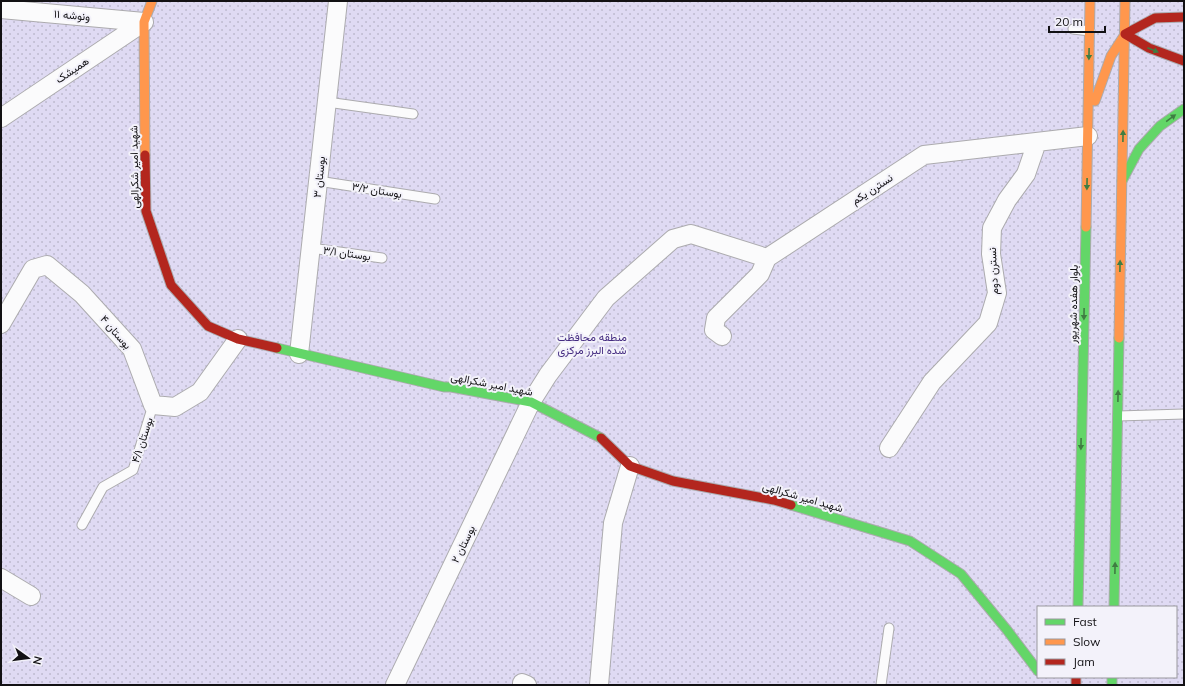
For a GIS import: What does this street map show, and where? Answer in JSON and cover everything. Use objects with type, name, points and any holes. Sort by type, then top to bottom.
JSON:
[{"type":"street","name":"شهید امیر شکرالهی","points":[[152,1],[144,22],[146,211],[171,285],[208,326],[238,339],[299,354],[444,387],[531,402],[602,439],[630,466],[673,481],[774,500],[910,541],[961,574],[1037,670]]},
{"type":"street","name":"بوستان ۳","points":[[299,354],[338,1]]},
{"type":"street","name":"بلوار هفده شهریور","points":[[1078,606],[1090,1]]},
{"type":"street","points":[[1114,606],[1125,1]]},
{"type":"street","name":"ونوشه ۱۱","points":[[1,9],[144,22]]},
{"type":"street","points":[[1088,136],[1096,98],[1104,74],[1111,56],[1125,34],[1155,18],[1184,17]]},
{"type":"street","points":[[1114,21],[1125,34],[1148,48],[1184,61]]},
{"type":"street","name":"همیشک","points":[[1,118],[144,22]]},
{"type":"street","points":[[1122,181],[1139,149],[1160,126],[1184,109]]},
{"type":"street","name":"نسترن یکم","points":[[766,258],[924,155],[1088,136]]},
{"type":"street","name":"نسترن دوم","points":[[889,448],[932,382],[988,323],[996,292],[991,254],[992,228],[1007,200],[1026,174],[1037,142]]},
{"type":"street","name":"بوستان ۲","points":[[395,685],[531,402],[548,375],[606,298],[673,239],[691,234],[706,237],[766,258]]},
{"type":"street","points":[[722,336],[714,330],[716,318],[760,274],[766,258]]},
{"type":"street","name":"بوستان ۴","points":[[1,324],[33,269],[47,265],[82,294],[132,348],[153,405]]},
{"type":"street","points":[[153,405],[175,407],[200,392],[238,339]]},
{"type":"street","points":[[599,685],[613,523],[630,466]]},
{"type":"street","points":[[1,578],[31,596]]},
{"type":"lane","points":[[1073,29],[1090,31]]},
{"type":"lane","points":[[327,102],[413,114]]},
{"type":"lane","name":"بوستان ۳/۲","points":[[318,181],[435,199]]},
{"type":"lane","name":"بوستان ۳/۱","points":[[311,248],[382,258]]},
{"type":"lane","name":"بوستان ۴/۱","points":[[82,525],[103,487],[133,470],[153,405]]},
{"type":"lane","points":[[1118,416],[1184,414]]},
{"type":"lane","points":[[881,685],[889,628]]},
{"type":"green space","name":"منطقه محافظت شده البرز مرکزی","points":[[1,1],[1184,1],[1184,685],[1,685]]},
{"type":"traffic: fast","points":[[1122,181],[1139,149],[1160,126],[1184,109]]},
{"type":"traffic: fast","points":[[1078,606],[1086,227]]},
{"type":"traffic: fast","points":[[1114,606],[1119,338]]},
{"type":"traffic: fast","points":[[277,348],[444,387],[531,402],[601,438]]},
{"type":"traffic: fast","points":[[791,505],[910,541],[961,574],[1037,670]]},
{"type":"traffic: fast","points":[[1112,678],[1112,685]]},
{"type":"traffic: slow","points":[[145,155],[144,22],[152,1]]},
{"type":"traffic: slow","points":[[1086,227],[1090,1]]},
{"type":"traffic: slow","points":[[1119,338],[1125,1]]},
{"type":"traffic: slow","points":[[1095,101],[1111,56],[1124,36]]},
{"type":"traffic: jam","points":[[1125,34],[1155,18],[1184,17]]},
{"type":"traffic: jam","points":[[1125,34],[1149,48],[1184,61]]},
{"type":"traffic: jam","points":[[145,155],[146,211],[171,285],[208,326],[238,339],[277,348]]},
{"type":"traffic: jam","points":[[601,438],[630,466],[673,481],[774,500],[791,505]]},
{"type":"traffic: jam","points":[[1076,678],[1076,685]]}]
